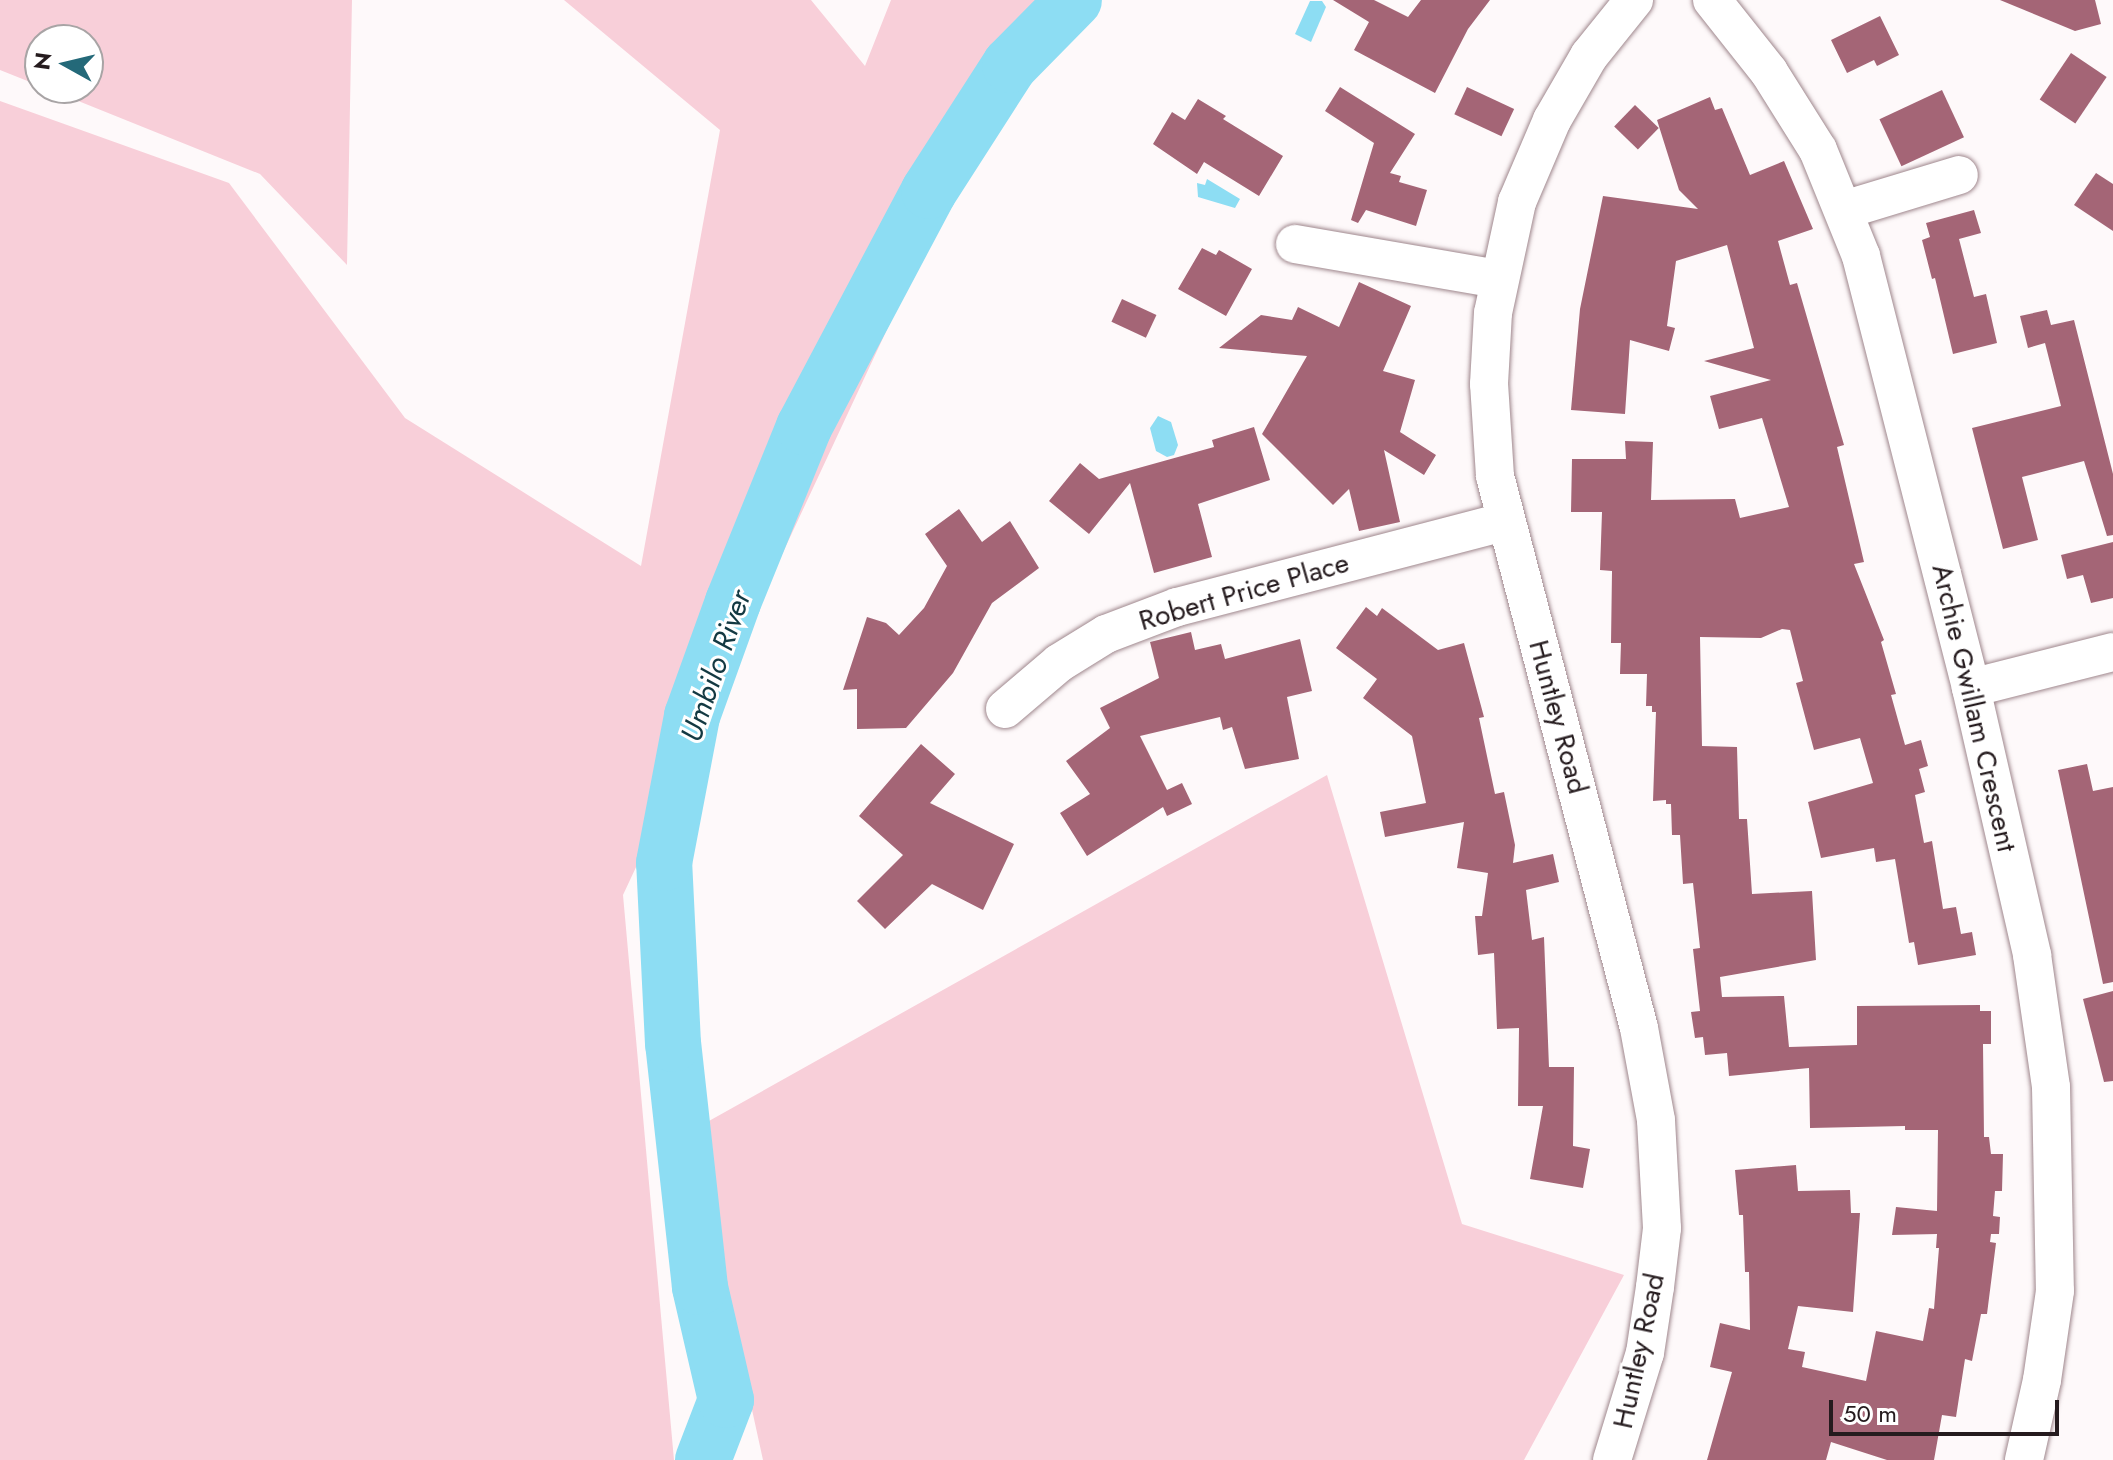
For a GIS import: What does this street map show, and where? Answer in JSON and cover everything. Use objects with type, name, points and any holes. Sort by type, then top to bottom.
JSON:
[{"type":"street","name":"Huntley Road","points":[[1612,1460],[1645,1353],[1655,1287],[1662,1228],[1656,1120],[1639,1028],[1495,476],[1489,384],[1498,279],[1517,202],[1552,120],[1589,56],[1634,0]]},
{"type":"street","name":"Archie Gwillam Crescent","points":[[1712,0],[1769,72],[1818,150],[1861,256],[1971,688],[2032,955],[2051,1087],[2055,1291],[2042,1380],[2024,1460]]},
{"type":"street","points":[[1844,210],[1959,175]]},
{"type":"street","points":[[1295,244],[1498,279]]},
{"type":"street","name":"Robert Price Place","points":[[1005,709],[1059,663],[1106,634],[1177,607],[1506,521]]},
{"type":"street","points":[[1971,688],[2113,652]]},
{"type":"shaded area","points":[[0,0],[352,0],[347,265],[260,174],[86,104],[104,104],[104,24],[24,24],[24,80],[0,70]]},
{"type":"shaded area","points":[[564,0],[811,0],[865,66],[891,0],[1082,0],[982,126],[623,895],[674,1460],[0,1460],[0,101],[229,183],[405,418],[641,566],[720,130]]},
{"type":"shaded area","points":[[1327,775],[1462,1224],[1624,1275],[1524,1460],[763,1460],[691,1131]]},
{"type":"water","points":[[1310,1],[1322,1],[1326,7],[1311,42],[1295,34]]},
{"type":"water","points":[[1207,179],[1240,199],[1235,208],[1198,197],[1197,183],[1205,185]]},
{"type":"water","points":[[1158,416],[1171,422],[1178,445],[1174,455],[1167,457],[1156,451],[1150,428]]},
{"type":"building","points":[[1333,0],[1374,0],[1408,17],[1421,0],[1490,0],[1468,29],[1435,93],[1354,50],[1369,22]]},
{"type":"building","points":[[2000,0],[2095,0],[2101,24],[2075,31]]},
{"type":"building","points":[[1880,16],[1899,55],[1877,66],[1874,60],[1847,73],[1831,40]]},
{"type":"building","points":[[2071,53],[2107,77],[2075,123],[2040,99]]},
{"type":"building","points":[[1340,87],[1415,134],[1390,173],[1401,176],[1399,182],[1427,190],[1416,226],[1366,210],[1358,223],[1351,220],[1374,143],[1325,111]]},
{"type":"building","points":[[1467,87],[1514,109],[1501,136],[1454,114]]},
{"type":"building","points":[[1942,90],[1964,137],[1901,166],[1879,119]]},
{"type":"building","points":[[1710,97],[1715,110],[1722,108],[1750,175],[1784,161],[1813,229],[1778,241],[1790,285],[1797,283],[1844,445],[1837,447],[1864,562],[1854,564],[1884,640],[1881,642],[1896,694],[1891,695],[1905,745],[1921,740],[1928,766],[1919,769],[1925,792],[1915,795],[1924,843],[1932,841],[1943,909],[1956,907],[1961,934],[1972,932],[1976,955],[1918,965],[1914,942],[1909,943],[1895,859],[1876,862],[1874,848],[1821,858],[1808,802],[1873,783],[1860,738],[1814,750],[1796,683],[1803,681],[1790,630],[1782,629],[1761,638],[1700,637],[1702,746],[1737,747],[1739,819],[1747,819],[1752,894],[1812,891],[1816,960],[1720,977],[1722,997],[1784,996],[1789,1047],[1857,1045],[1857,1006],[1980,1005],[1980,1011],[1991,1011],[1991,1044],[1983,1044],[1984,1137],[1989,1137],[1991,1154],[2003,1154],[2002,1191],[1995,1191],[1993,1216],[2000,1217],[1999,1234],[1991,1234],[1990,1242],[1996,1243],[1987,1314],[1981,1314],[1972,1361],[1965,1359],[1956,1417],[1942,1415],[1934,1460],[1887,1460],[1831,1442],[1826,1460],[1707,1460],[1732,1372],[1710,1367],[1720,1323],[1750,1330],[1749,1272],[1745,1272],[1743,1215],[1739,1215],[1735,1170],[1796,1165],[1798,1191],[1850,1190],[1851,1213],[1860,1213],[1853,1312],[1798,1306],[1788,1349],[1805,1352],[1802,1367],[1866,1381],[1876,1331],[1923,1341],[1929,1308],[1934,1309],[1939,1248],[1936,1248],[1937,1234],[1892,1235],[1896,1207],[1937,1211],[1938,1130],[1905,1130],[1905,1126],[1810,1128],[1809,1068],[1729,1076],[1727,1053],[1705,1055],[1703,1037],[1695,1038],[1691,1012],[1700,1011],[1693,949],[1700,948],[1693,883],[1683,884],[1680,835],[1672,835],[1671,804],[1666,804],[1666,800],[1653,801],[1656,712],[1652,712],[1652,706],[1646,706],[1647,674],[1620,674],[1621,643],[1611,643],[1612,571],[1600,570],[1602,512],[1571,512],[1572,459],[1626,459],[1625,441],[1653,442],[1651,500],[1735,499],[1740,518],[1789,507],[1762,418],[1719,429],[1710,396],[1771,380],[1704,361],[1754,348],[1727,245],[1676,261],[1667,326],[1675,328],[1669,351],[1630,340],[1625,414],[1571,410],[1580,309],[1603,196],[1698,209],[1679,190],[1657,120]]},
{"type":"building","points":[[1198,99],[1226,116],[1223,119],[1283,156],[1259,196],[1204,162],[1197,174],[1153,144],[1172,112],[1185,120]]},
{"type":"building","points":[[1635,105],[1659,128],[1638,150],[1614,127]]},
{"type":"building","points":[[2096,173],[2113,184],[2113,231],[2074,205]]},
{"type":"building","points":[[1974,210],[1981,233],[1959,239],[1974,297],[1986,294],[1997,343],[1953,354],[1935,278],[1932,279],[1922,240],[1930,237],[1926,223]]},
{"type":"building","points":[[1202,248],[1216,255],[1219,250],[1252,269],[1226,316],[1178,289]]},
{"type":"building","points":[[1359,282],[1411,306],[1383,371],[1415,380],[1400,432],[1436,455],[1424,475],[1384,450],[1400,522],[1359,531],[1349,489],[1333,505],[1262,434],[1307,356],[1219,348],[1261,315],[1292,320],[1298,307],[1339,327]]},
{"type":"building","points":[[1122,299],[1156,315],[1146,338],[1111,322]]},
{"type":"building","points":[[2047,310],[2051,325],[2074,320],[2113,474],[2113,535],[2107,536],[2084,461],[2022,477],[2038,540],[2003,549],[1972,428],[2061,406],[2045,343],[2028,348],[2020,316]]},
{"type":"building","points":[[1254,427],[1270,480],[1198,504],[1212,557],[1154,573],[1130,483],[1089,534],[1049,501],[1080,463],[1099,479],[1214,447],[1212,440]]},
{"type":"building","points":[[959,509],[982,542],[1010,521],[1039,568],[992,603],[953,673],[906,728],[857,729],[857,689],[843,690],[867,617],[886,623],[899,635],[924,608],[947,566],[925,534]]},
{"type":"building","points":[[2113,542],[2113,598],[2091,603],[2083,575],[2067,579],[2061,555]]},
{"type":"building","points":[[1366,607],[1377,616],[1382,608],[1438,650],[1464,643],[1484,717],[1479,718],[1495,794],[1504,792],[1515,845],[1513,863],[1553,854],[1559,882],[1526,890],[1532,940],[1544,937],[1549,1067],[1574,1067],[1573,1146],[1590,1149],[1583,1188],[1530,1179],[1543,1106],[1518,1106],[1519,1028],[1497,1029],[1494,953],[1478,955],[1475,916],[1482,916],[1488,873],[1457,868],[1464,822],[1385,837],[1380,812],[1426,803],[1412,736],[1363,698],[1377,679],[1336,648]]},
{"type":"building","points":[[1191,632],[1195,650],[1221,644],[1225,659],[1300,639],[1312,691],[1287,697],[1299,759],[1245,769],[1232,727],[1223,730],[1220,717],[1140,736],[1167,790],[1182,783],[1192,804],[1167,816],[1163,807],[1087,856],[1060,813],[1090,794],[1066,761],[1110,728],[1100,708],[1159,678],[1150,642]]},
{"type":"building","points":[[921,744],[955,774],[930,803],[1014,844],[983,910],[932,884],[885,929],[857,901],[903,855],[859,816]]},
{"type":"building","points":[[2087,764],[2093,791],[2113,787],[2113,982],[2103,984],[2058,770]]},
{"type":"building","points":[[2113,991],[2113,1081],[2104,1082],[2083,999]]},
{"type":"waterway","name":"Umbilo River","points":[[703,1460],[726,1400],[700,1287],[673,1044],[664,863],[692,716],[733,602],[804,427],[929,191],[1010,65],[1074,0]]}]
